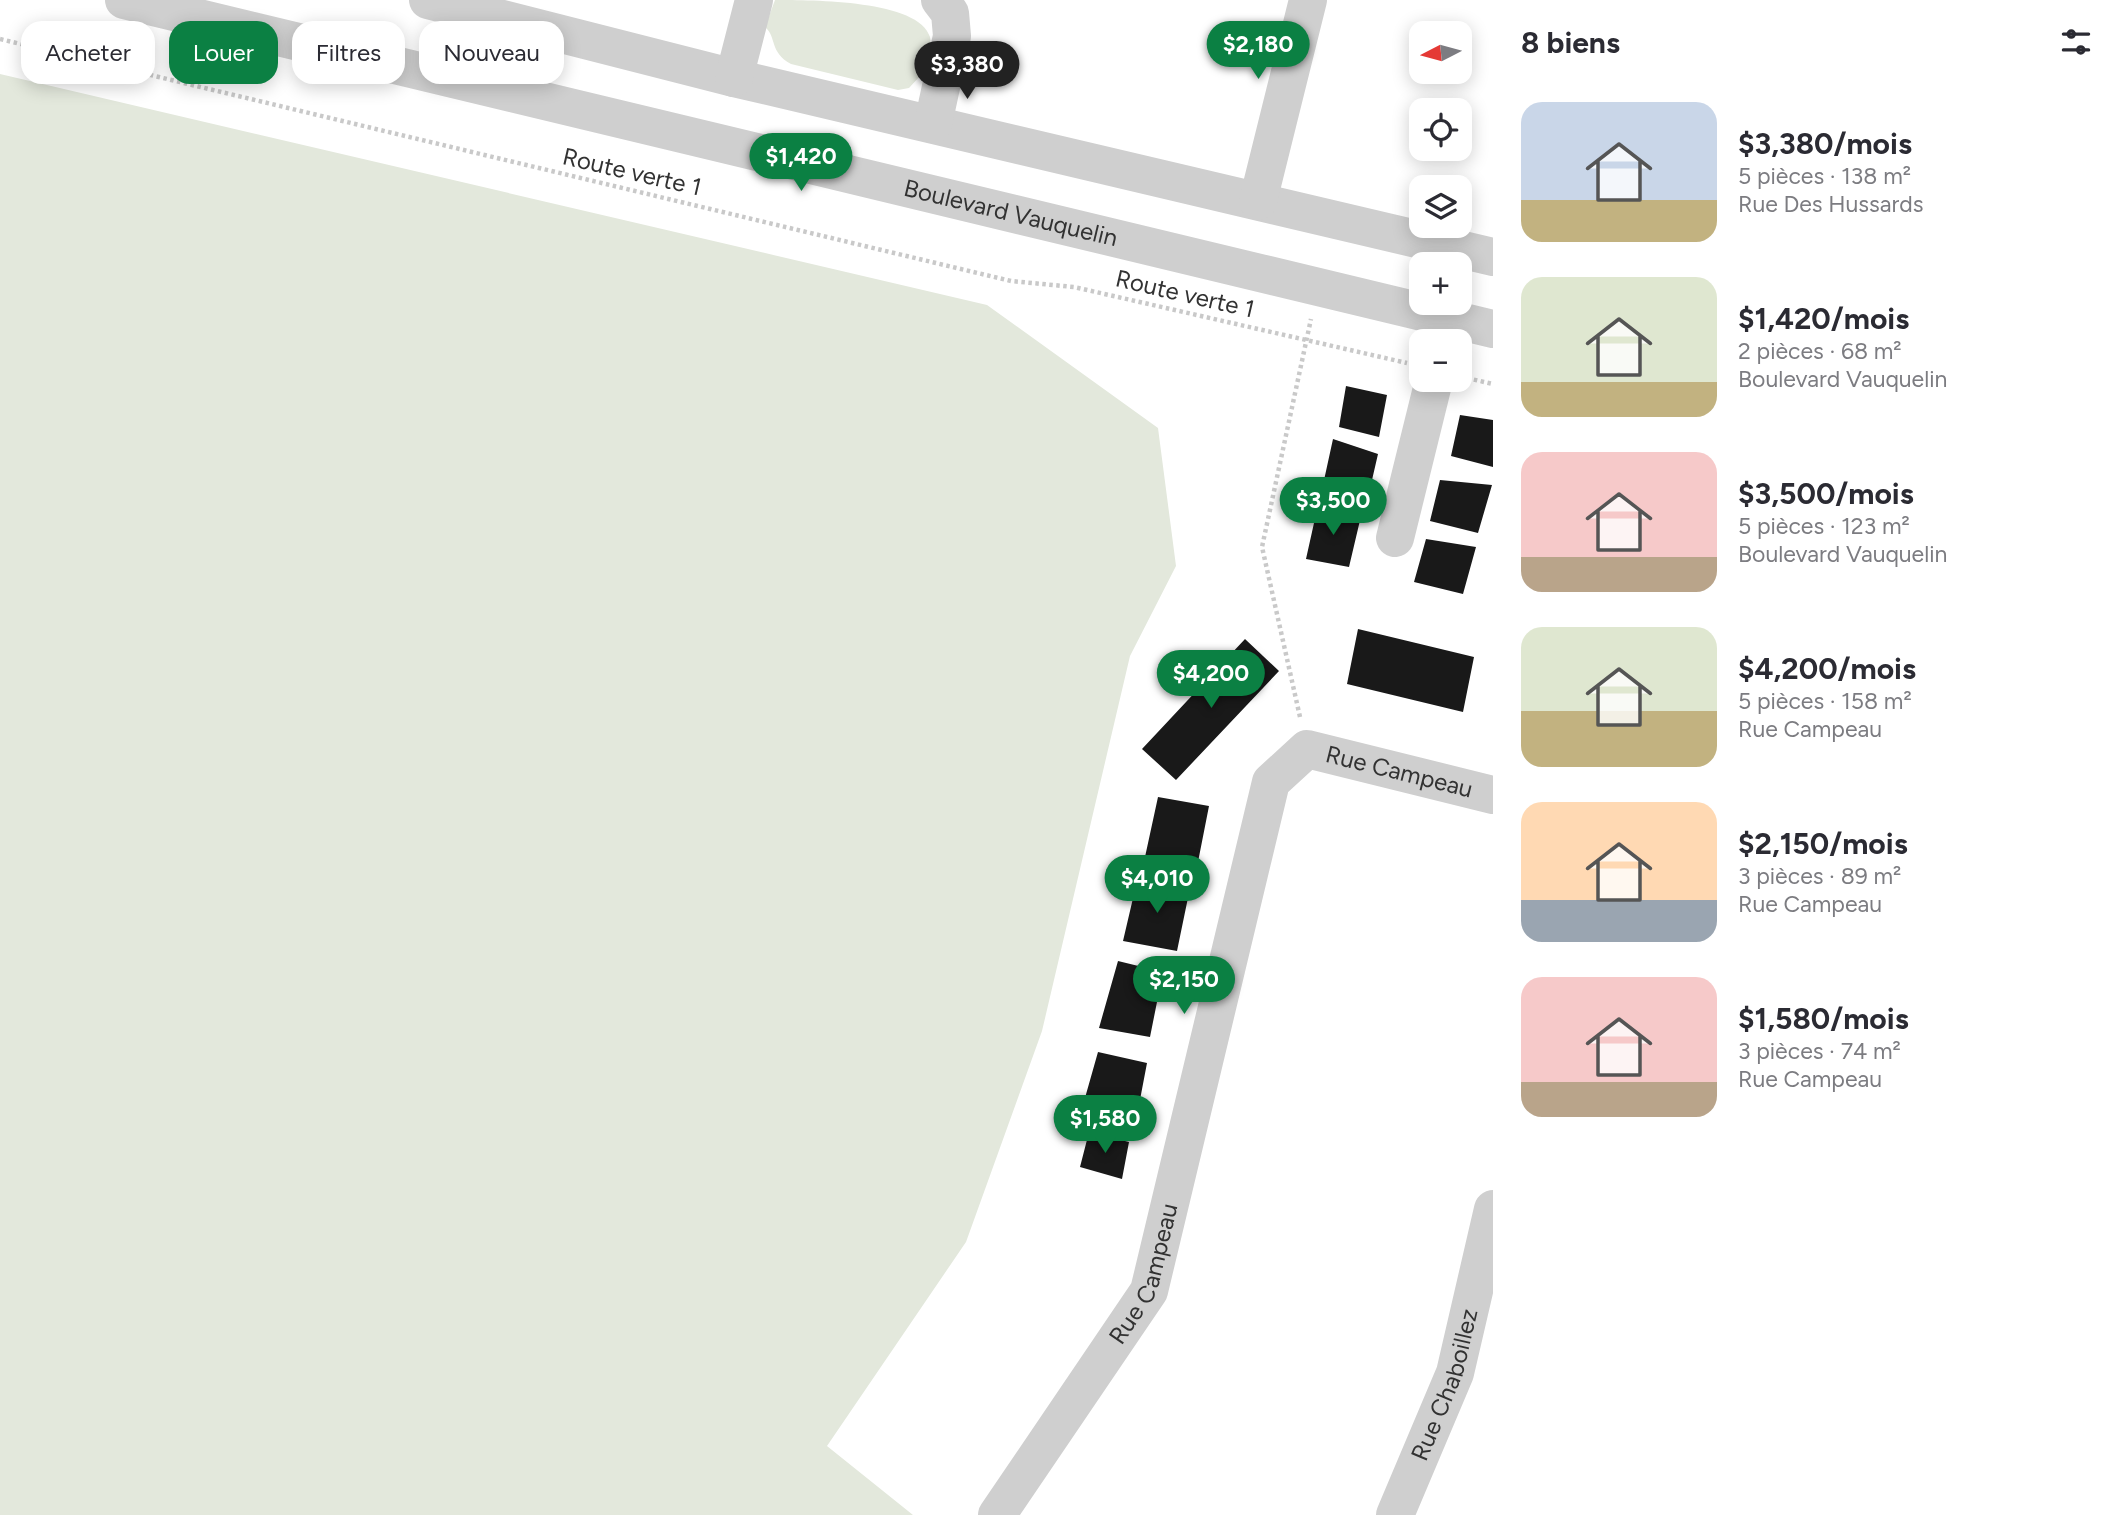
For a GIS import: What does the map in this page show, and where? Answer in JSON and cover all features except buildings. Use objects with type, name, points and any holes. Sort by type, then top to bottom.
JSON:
[{"type":"street","name":"Boulevard Vauquelin","points":[[124,0],[1443,329]]},
{"type":"street","points":[[428,0],[734,78],[1493,257]]},
{"type":"street","points":[[734,78],[754,0]]},
{"type":"street","points":[[933,124],[951,36],[950,13],[940,0]]},
{"type":"street","points":[[1258,201],[1308,0]]},
{"type":"street","name":"Boulevard Vauquelin","points":[[1472,329],[1493,329]]},
{"type":"street","points":[[1395,538],[1418,392]]},
{"type":"street","name":"Rue Campeau","points":[[997,1515],[1149,1291],[1271,782],[1307,749],[1493,795]]},
{"type":"street","name":"Rue Chaboillez","points":[[1395,1515],[1455,1373],[1493,1209]]},
{"type":"path","name":"Route verte 1","points":[[0,39],[1011,281],[1074,287],[1307,339],[1409,369]]},
{"type":"path","points":[[1307,749],[1262,547],[1311,318]]},
{"type":"path","points":[[1472,379],[1493,384]]},
{"type":"shaded area","points":[[775,0],[863,5],[906,16],[922,25],[930,37],[926,75],[921,75],[909,88],[898,90],[791,64],[779,55],[765,27]]},
{"type":"shaded area","points":[[0,74],[21,79],[21,84],[43,84],[987,305],[1158,428],[1176,566],[1130,656],[1042,1031],[966,1242],[827,1446],[913,1515],[0,1515]]}]
